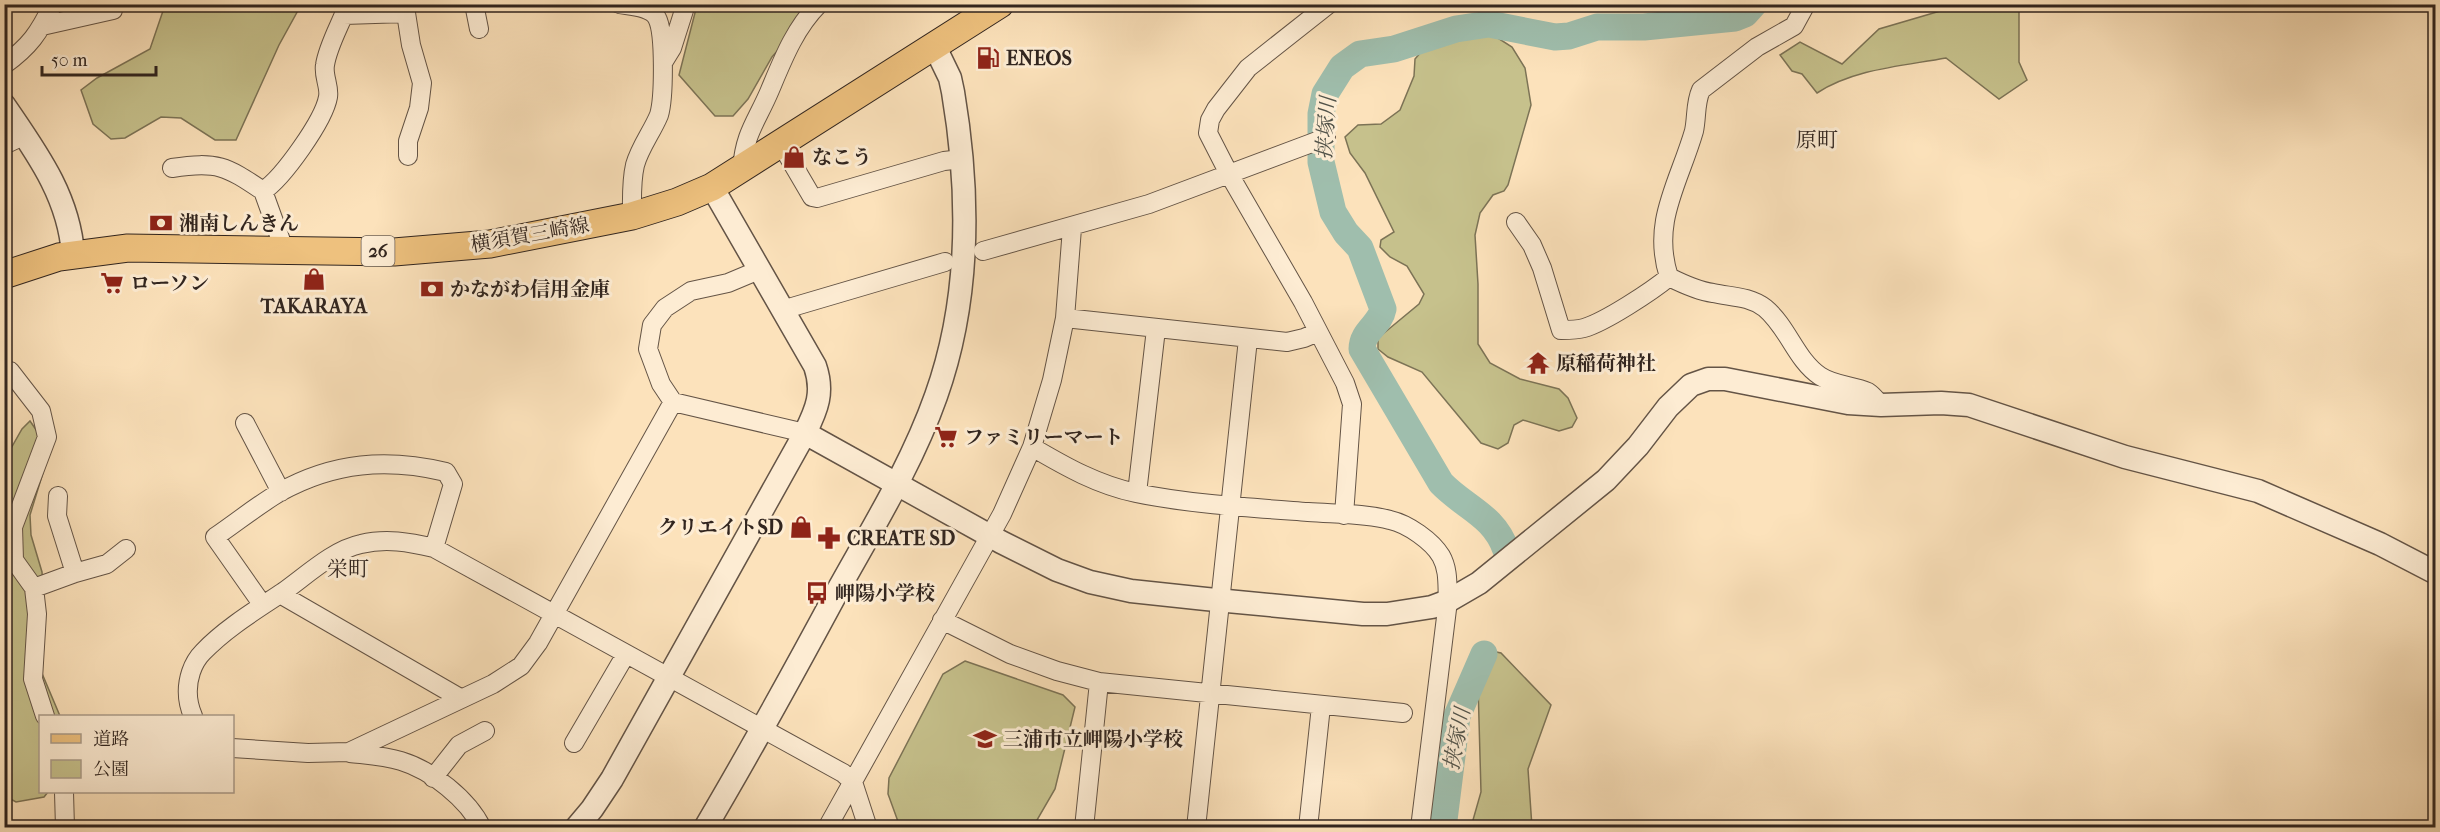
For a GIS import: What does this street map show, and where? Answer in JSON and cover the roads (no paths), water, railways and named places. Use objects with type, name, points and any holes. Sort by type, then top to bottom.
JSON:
[{"type":"main road","name":"横須賀三崎線","points":[[4,275],[73,254],[147,248],[394,252],[477,246],[632,216],[677,202],[712,187],[1000,4]]},
{"type":"street","points":[[4,65],[31,43],[53,4]]},
{"type":"street","points":[[42,26],[113,10],[114,4]]},
{"type":"street","points":[[474,4],[479,29]]},
{"type":"street","points":[[619,4],[648,9],[657,18],[664,61],[659,112],[641,148],[633,175],[632,216]]},
{"type":"street","points":[[664,61],[672,48],[686,4]]},
{"type":"street","points":[[742,168],[746,138],[781,63],[797,32],[819,4]]},
{"type":"street","points":[[1329,4],[1248,68],[1232,86],[1213,114],[1208,133],[1345,383],[1352,404],[1344,515]]},
{"type":"street","points":[[1669,278],[1662,234],[1664,215],[1694,129],[1701,90],[1757,47],[1794,26],[1806,4]]},
{"type":"street","points":[[263,191],[274,184],[292,162],[323,111],[328,96],[324,75],[325,63],[346,10],[406,13],[411,45],[422,83],[419,108],[408,141],[408,156]]},
{"type":"street","points":[[705,828],[897,483],[936,397],[954,332],[962,286],[965,236],[962,159],[954,92],[935,47]]},
{"type":"street","points":[[4,105],[25,135],[62,200],[72,234],[73,254]]},
{"type":"street","points":[[4,145],[25,135]]},
{"type":"street","points":[[983,251],[1072,228],[1149,204],[1321,138]]},
{"type":"street","points":[[781,144],[812,197],[817,198],[944,161],[962,159]]},
{"type":"street","points":[[172,168],[215,165],[233,171],[263,191],[284,249]]},
{"type":"street","points":[[576,828],[612,779],[805,433],[819,399],[819,377],[815,366],[712,187]]},
{"type":"street","points":[[1516,222],[1535,253],[1561,330],[1584,327],[1600,320],[1669,278]]},
{"type":"street","points":[[827,828],[1002,514],[1032,447],[1052,380],[1065,318],[1072,228]]},
{"type":"street","points":[[782,309],[945,262]]},
{"type":"street","points":[[759,270],[728,283],[691,291],[665,308],[652,325],[648,349],[662,384],[673,402],[805,433],[1038,561],[1090,582],[1131,591],[1363,614],[1411,612],[1448,601],[1479,583],[1606,480],[1638,446],[1668,407],[1691,385],[1708,379],[1725,379],[1848,403],[1969,405],[2125,457],[2258,491],[2380,544],[2436,573]]},
{"type":"street","points":[[1669,278],[1710,293],[1753,301],[1780,323],[1809,366],[1819,376],[1833,383],[1869,393],[1881,405]]},
{"type":"street","points":[[1065,318],[1287,342],[1318,332]]},
{"type":"street","points":[[1137,493],[1156,329]]},
{"type":"street","points":[[1196,828],[1248,339]]},
{"type":"street","points":[[10,371],[41,411],[47,437],[13,527],[15,560],[34,588],[37,614],[33,679],[44,715]]},
{"type":"street","points":[[349,752],[493,684],[521,666],[538,643],[673,402]]},
{"type":"street","points":[[245,423],[281,492]]},
{"type":"street","points":[[1032,447],[1087,478],[1137,493],[1230,505],[1392,520],[1428,542],[1441,555],[1447,567],[1448,601],[1420,828]]},
{"type":"street","points":[[262,604],[215,537],[281,492],[325,473],[370,464],[412,464],[446,472],[453,484],[434,548]]},
{"type":"street","points":[[58,496],[57,516],[75,573]]},
{"type":"street","points":[[192,715],[188,706],[187,690],[191,671],[202,653],[262,604],[332,557],[359,544],[386,540],[434,548],[843,773],[853,782],[868,828]]},
{"type":"street","points":[[34,588],[107,564],[126,549]]},
{"type":"street","points":[[280,594],[460,698]]},
{"type":"street","points":[[942,620],[1010,654],[1057,671],[1099,682],[1403,713]]},
{"type":"street","points":[[573,743],[626,654]]},
{"type":"street","points":[[1084,828],[1099,682]]},
{"type":"street","points":[[1308,828],[1321,706]]},
{"type":"street","points":[[433,778],[459,745],[485,731]]},
{"type":"street","points":[[234,747],[309,753],[349,752],[401,761],[417,767],[455,793],[475,813],[482,828]]},
{"type":"street","points":[[64,793],[65,828]]},
{"type":"waterway","name":"挟塚川","points":[[1506,550],[1494,528],[1441,483],[1362,349],[1365,337],[1383,309],[1360,248],[1346,233],[1333,212],[1321,162],[1321,114],[1325,94],[1342,67],[1360,54],[1394,49],[1456,29],[1489,24],[1555,37],[1569,36],[1597,27],[1644,27],[1735,18],[1745,14],[1754,4]]},
{"type":"waterway","name":"挟塚川","points":[[1443,828],[1457,716],[1484,654]]},
{"type":"place","name":"ENEOS","points":[[988,58]]},
{"type":"place","name":"なこう","points":[[794,157]]},
{"type":"place","name":"湘南しんきん","points":[[161,223]]},
{"type":"place","name":"TAKARAYA","points":[[314,279]]},
{"type":"place","name":"ローソン","points":[[112,283]]},
{"type":"place","name":"かながわ信用金庫","points":[[432,289]]},
{"type":"place","name":"原稲荷神社","points":[[1538,363]]},
{"type":"place","name":"ファミリーマート","points":[[946,437]]},
{"type":"place","name":"クリエイトSD","points":[[801,527]]},
{"type":"place","name":"CREATE SD","points":[[829,538]]},
{"type":"place","name":"岬陽小学校","points":[[817,593]]},
{"type":"place","name":"三浦市立岬陽小学校","points":[[985,739]]},
{"type":"district","name":"原町","points":[[1817,140]]},
{"type":"district","name":"栄町","points":[[348,569]]}]
